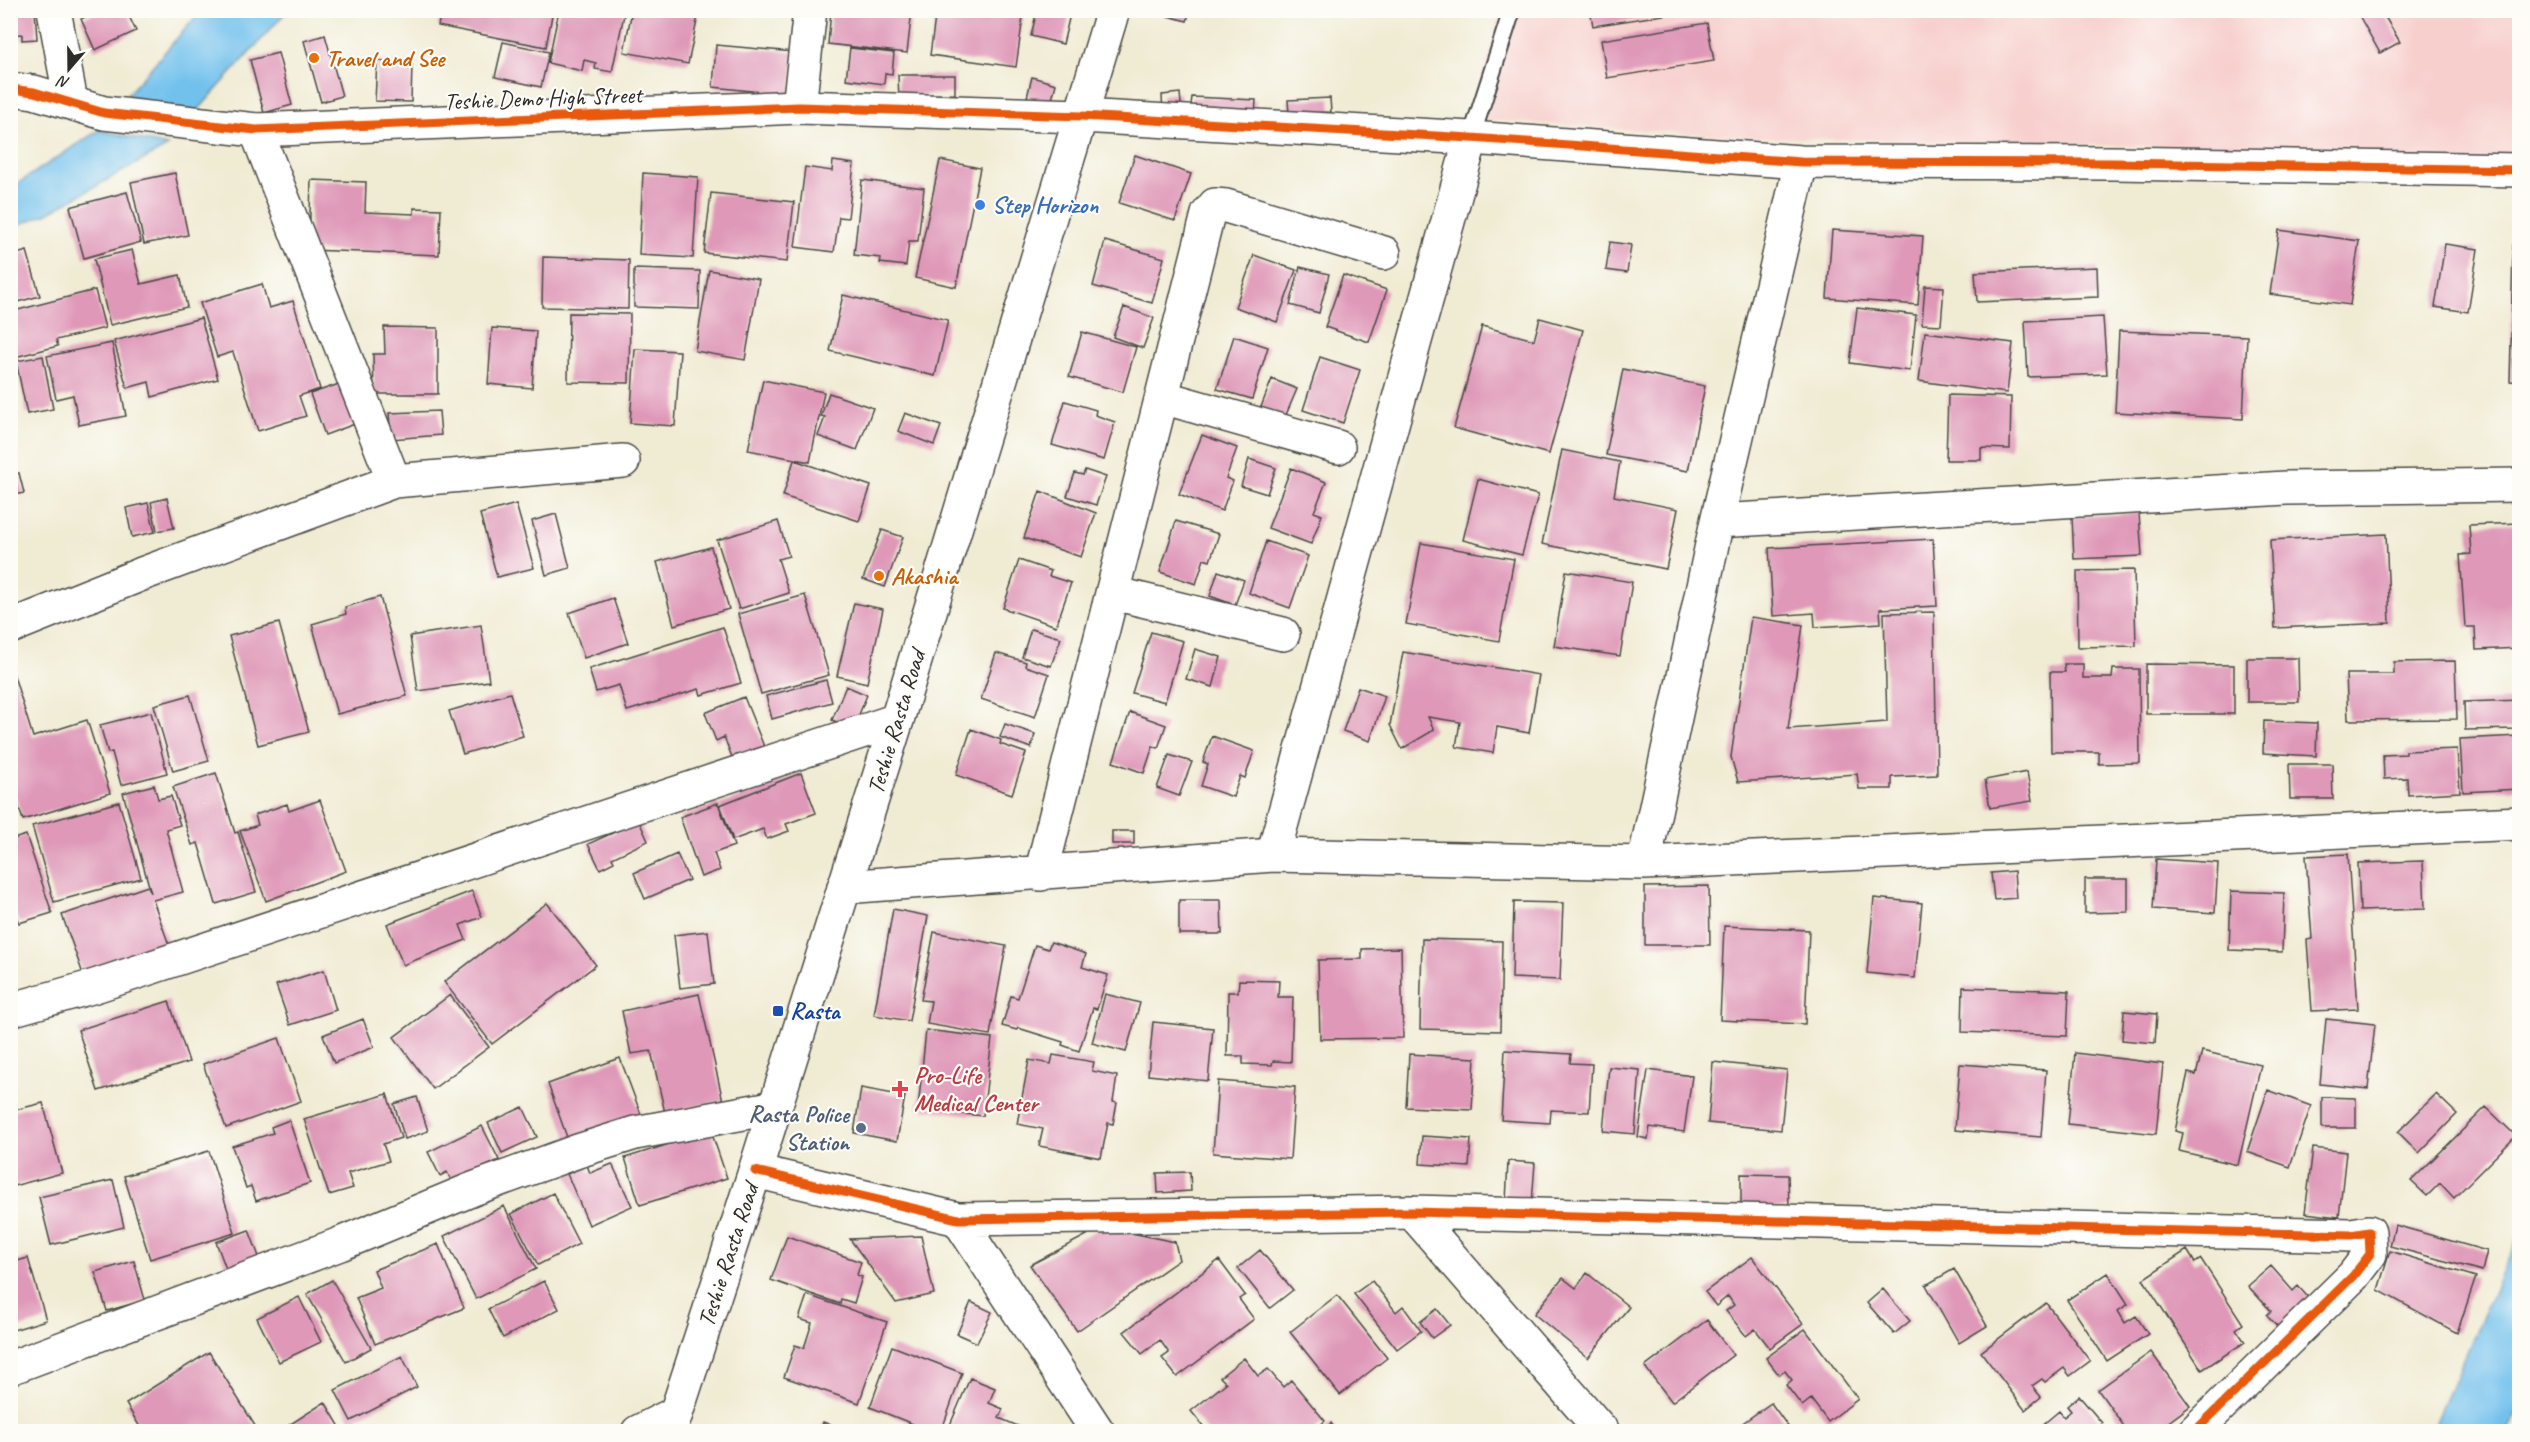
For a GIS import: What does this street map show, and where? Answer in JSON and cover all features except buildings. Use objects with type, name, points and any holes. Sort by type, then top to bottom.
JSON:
[{"type":"street","points":[[54,10],[71,102]]},
{"type":"street","points":[[799,106],[810,10]]},
{"type":"street","name":"Teshie Rasta Road","points":[[673,1422],[755,1172],[897,720],[1113,10]]},
{"type":"street","name":"Teshie Demo High Street","points":[[10,89],[34,92],[104,113],[256,130],[799,106],[1081,116],[1471,138],[1801,162],[2103,163],[2520,170]]},
{"type":"street","points":[[256,130],[394,481]]},
{"type":"street","points":[[1273,855],[1471,138]]},
{"type":"street","points":[[1644,863],[1717,520],[1801,162]]},
{"type":"street","points":[[1041,874],[1208,214],[1215,205],[1227,206],[1384,253]]},
{"type":"street","points":[[1162,398],[1338,447]]},
{"type":"street","points":[[10,627],[142,574],[394,481],[623,460]]},
{"type":"street","points":[[1717,520],[2286,488],[2520,485]]},
{"type":"street","points":[[1113,593],[1282,634]]},
{"type":"street","points":[[10,1010],[95,986],[897,720]]},
{"type":"street","points":[[844,888],[1273,855],[1644,863],[2520,822]]},
{"type":"street","points":[[10,1368],[329,1248],[473,1189],[578,1151],[646,1131],[771,1108],[773,1115]]},
{"type":"street","points":[[755,1172],[958,1219],[1412,1212],[2351,1235],[2369,1232],[2370,1254],[2353,1276],[2194,1431]]},
{"type":"street","points":[[1412,1212],[1603,1431]]},
{"type":"street","points":[[958,1219],[1098,1431]]},
{"type":"street","points":[[638,1431],[673,1422]]},
{"type":"lane","points":[[1471,138],[1512,10]]},
{"type":"shaded area","points":[[1501,11],[2519,11],[2519,160],[2479,164],[2140,146],[1744,137],[1469,119]]},
{"type":"water","points":[[201,11],[287,11],[190,119],[127,95]]},
{"type":"water","points":[[99,130],[168,146],[46,214],[11,228],[11,188]]},
{"type":"water","points":[[2519,1235],[2519,1409],[2506,1431],[2432,1431]]},
{"type":"cycle path","points":[[10,89],[34,92],[104,113],[256,130],[799,107],[1081,116],[1471,138],[1801,162],[2114,163],[2520,170]]},
{"type":"cycle path","points":[[755,1171],[958,1219],[1412,1212],[2351,1235],[2369,1232],[2370,1254],[2353,1276],[2194,1432]]},
{"type":"place","name":"Travel and See","points":[[314,58]]},
{"type":"place","name":"Step Horizon","points":[[980,205]]},
{"type":"place","name":"Akashia","points":[[879,576]]},
{"type":"place","name":"Rasta","points":[[778,1011]]},
{"type":"place","name":"Pro-Life Medical Center","points":[[900,1089]]},
{"type":"place","name":"Rasta Police Station","points":[[861,1128]]}]
